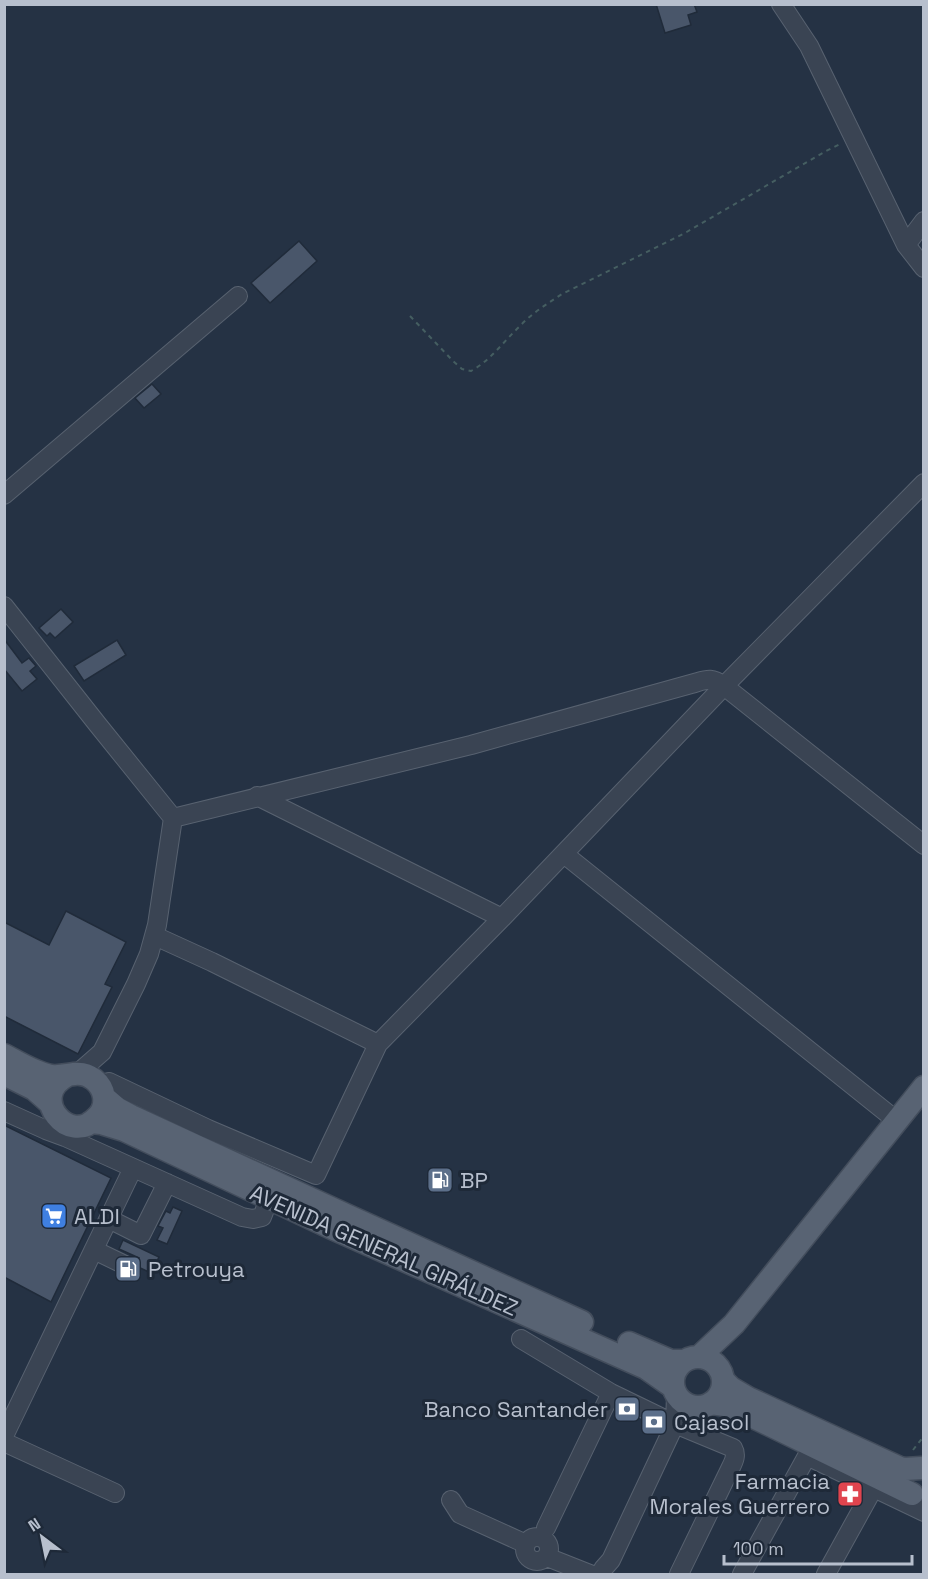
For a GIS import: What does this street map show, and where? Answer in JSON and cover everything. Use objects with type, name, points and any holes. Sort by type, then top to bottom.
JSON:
[{"type":"main road","points":[[5,1072],[42,1073],[93,1081]]},
{"type":"main road","points":[[5,1072],[34,1089],[51,1104]]},
{"type":"main road","points":[[59,1081],[93,1081],[103,1105],[100,1113],[75,1128],[58,1118],[51,1104],[51,1096],[59,1081]]},
{"type":"main road","name":"AVENIDA GENERAL GIRÁLDEZ","points":[[93,1081],[118,1109],[131,1116],[653,1354],[671,1361],[706,1366]]},
{"type":"main road","points":[[920,1504],[741,1411],[725,1405],[685,1403],[675,1391],[673,1379],[675,1371],[706,1366],[734,1324],[924,1087]]},
{"type":"main road","name":"AVENIDA GENERAL GIRÁLDEZ","points":[[75,1128],[101,1123],[124,1130],[269,1199],[646,1368],[675,1391]]},
{"type":"main road","points":[[705,1405],[720,1395],[722,1389],[706,1366]]},
{"type":"main road","points":[[706,1366],[731,1388],[748,1398],[891,1464],[905,1469],[919,1462]]},
{"type":"main road","points":[[919,1462],[911,1487],[920,1504]]},
{"type":"street","points":[[781,4],[809,46],[906,245],[924,268]]},
{"type":"street","points":[[906,245],[924,222]]},
{"type":"street","points":[[4,495],[238,296]]},
{"type":"street","points":[[4,606],[173,818],[155,936],[146,964],[102,1052],[93,1081],[316,1175],[378,1044],[924,483]]},
{"type":"street","points":[[173,818],[471,745],[691,684],[716,680],[924,845]]},
{"type":"street","points":[[257,796],[502,918]]},
{"type":"street","points":[[564,854],[897,1121]]},
{"type":"street","points":[[155,936],[378,1044]]},
{"type":"street","points":[[4,1111],[46,1130],[75,1128],[133,1168],[242,1217],[253,1219],[262,1217],[269,1199]]},
{"type":"street","points":[[4,1436],[133,1168]]},
{"type":"street","points":[[109,1219],[141,1235],[167,1183]]},
{"type":"street","points":[[94,1250],[125,1264]]},
{"type":"street","points":[[520,1339],[612,1394],[733,1448],[734,1462],[679,1575]]},
{"type":"street","points":[[451,1500],[460,1514],[536,1551],[603,1571],[675,1424],[675,1391]]},
{"type":"street","points":[[536,1551],[612,1394]]},
{"type":"street","points":[[675,1424],[705,1405]]},
{"type":"street","points":[[4,1442],[115,1493]]},
{"type":"street","points":[[742,1575],[807,1456],[873,1489],[920,1504]]},
{"type":"street","points":[[826,1575],[873,1489]]},
{"type":"path","points":[[410,316],[453,361],[462,369],[471,371],[482,365],[543,306],[562,294],[684,233],[826,151],[854,138]]},
{"type":"path","points":[[919,1462],[924,1436]]},
{"type":"building","points":[[656,4],[694,4],[697,12],[688,15],[691,25],[665,33]]},
{"type":"building","points":[[299,241],[317,261],[270,303],[251,283]]},
{"type":"building","points":[[152,384],[161,394],[144,408],[135,398]]},
{"type":"building","points":[[61,609],[73,622],[55,638],[50,633],[47,636],[39,628]]},
{"type":"building","points":[[4,639],[22,663],[29,658],[36,666],[30,671],[37,679],[22,691],[4,669]]},
{"type":"building","points":[[117,640],[126,655],[84,681],[74,666]]},
{"type":"building","points":[[66,911],[126,942],[105,984],[112,987],[78,1054],[4,1016],[4,922],[49,945]]},
{"type":"building","name":"ALDI","points":[[4,1125],[111,1178],[51,1302],[4,1277]]},
{"type":"building","points":[[173,1207],[182,1211],[167,1244],[157,1240],[163,1228],[158,1226],[166,1211],[170,1213]]},
{"type":"building","points":[[123,1240],[159,1257],[151,1273],[136,1266],[139,1258],[119,1249]]},
{"type":"place","name":"BP","points":[[440,1180]]},
{"type":"place","name":"ALDI","points":[[54,1216]]},
{"type":"place","name":"Petrouya","points":[[128,1269]]},
{"type":"place","name":"Banco Santander","points":[[627,1409]]},
{"type":"place","name":"Cajasol","points":[[654,1422]]},
{"type":"place","name":"Farmacia Morales Guerrero","points":[[850,1494]]}]
